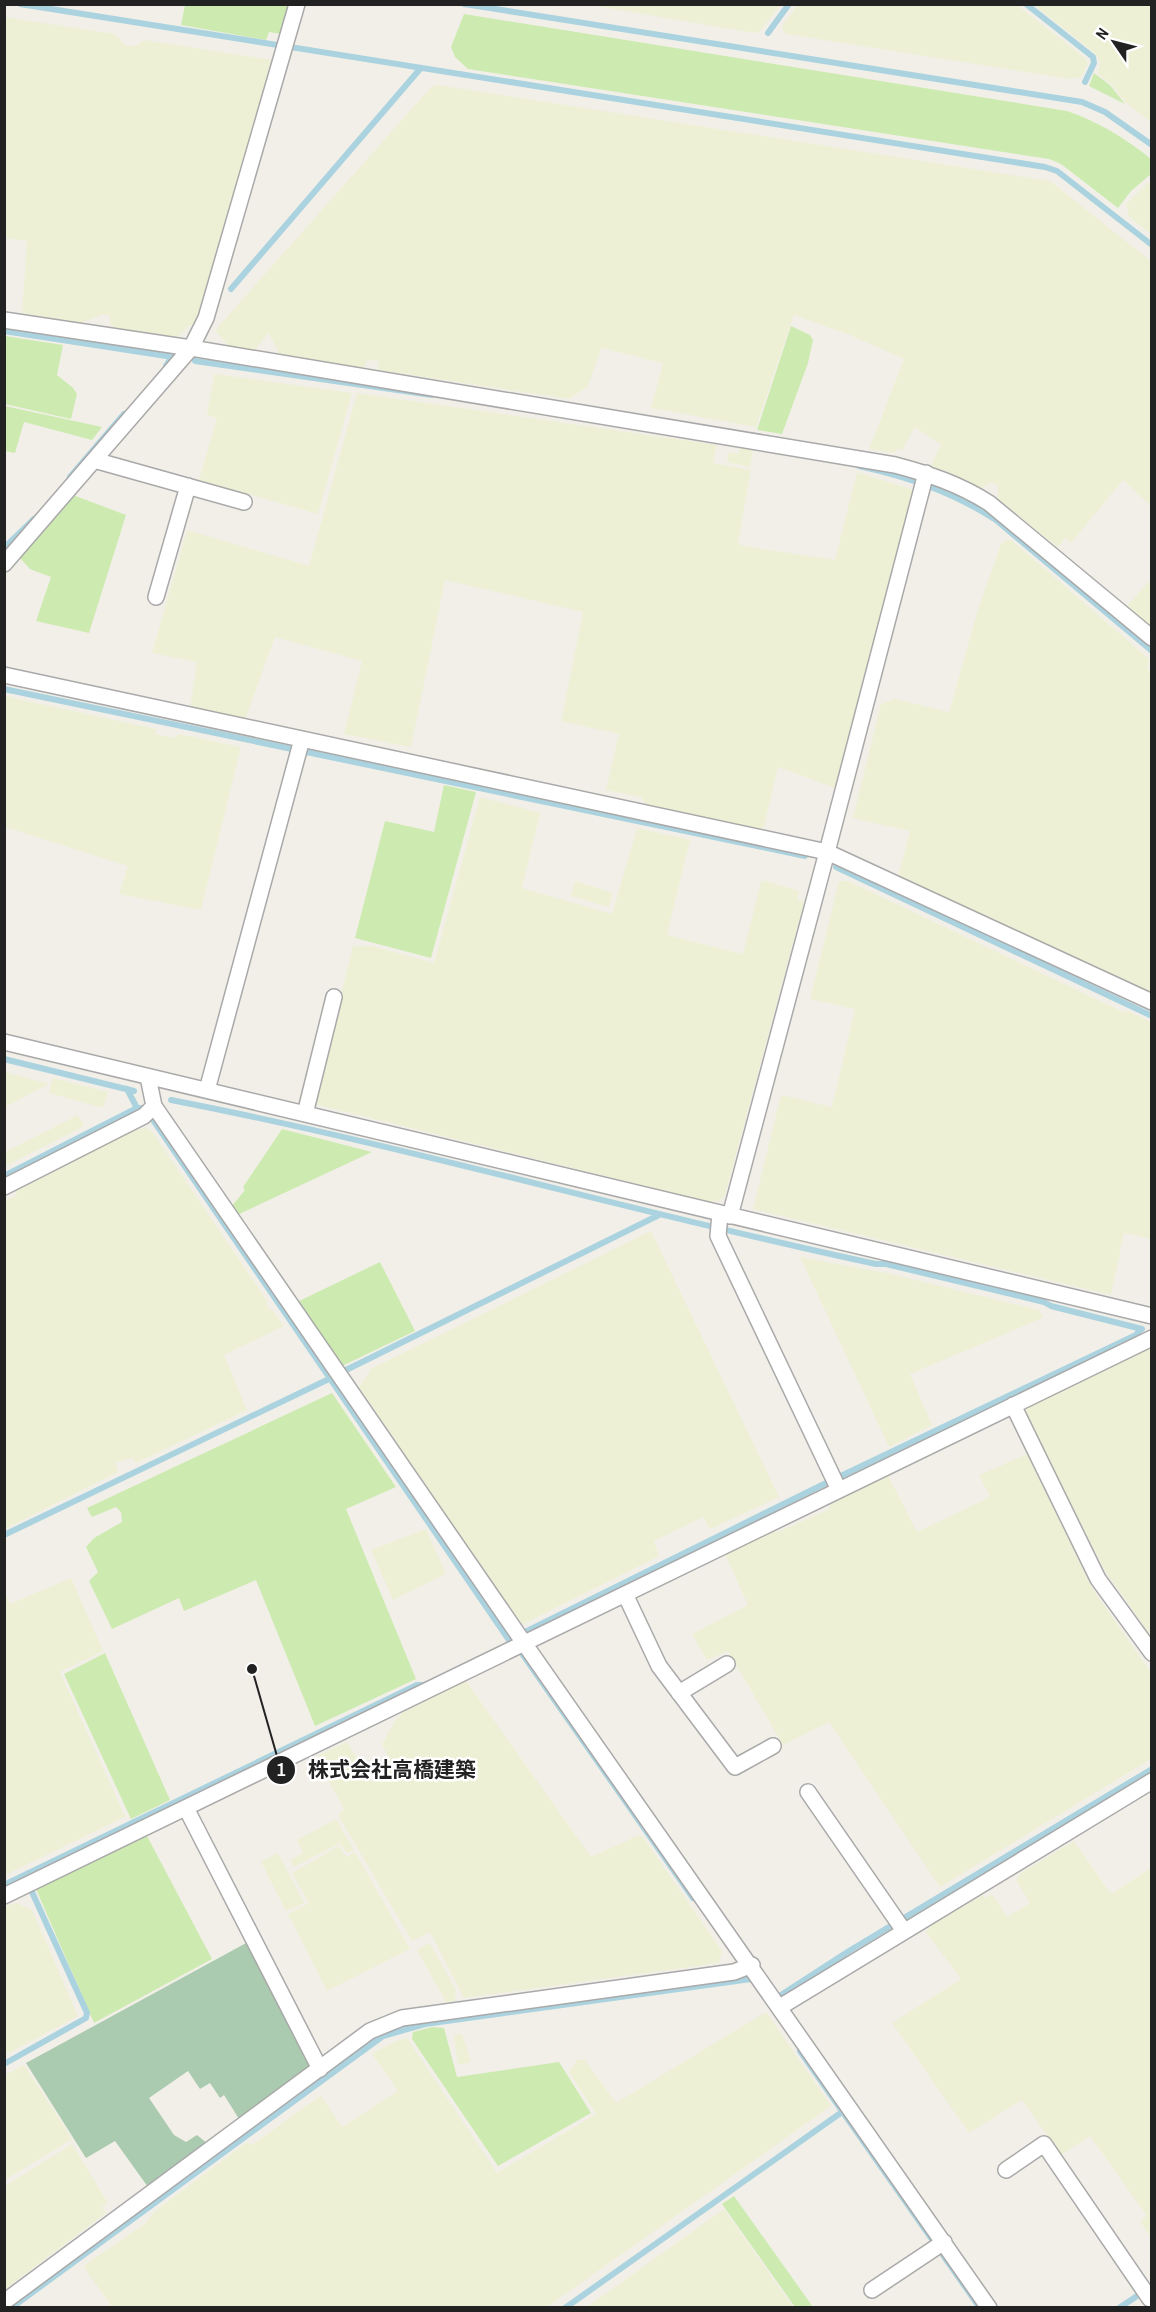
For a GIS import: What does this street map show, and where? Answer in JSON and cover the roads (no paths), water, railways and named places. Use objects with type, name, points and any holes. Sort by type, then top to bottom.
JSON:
[{"type":"street","points":[[4,564],[191,348],[206,318],[297,4]]},
{"type":"street","points":[[4,320],[191,348],[895,465],[924,480],[967,489],[989,503],[1152,638]]},
{"type":"street","points":[[94,460],[244,502]]},
{"type":"street","points":[[839,1490],[718,1236],[827,852],[924,480]]},
{"type":"street","points":[[156,597],[188,486]]},
{"type":"street","points":[[4,675],[300,747],[827,852],[1152,1002]]},
{"type":"street","points":[[207,1090],[300,747]]},
{"type":"street","points":[[305,1114],[334,997]]},
{"type":"street","points":[[4,1042],[1152,1316]]},
{"type":"street","points":[[148,1077],[149,1111],[339,1375],[989,2307]]},
{"type":"street","points":[[4,1187],[149,1111]]},
{"type":"street","points":[[4,1896],[1152,1338]]},
{"type":"street","points":[[1013,1405],[1098,1579],[1152,1653]]},
{"type":"street","points":[[625,1594],[659,1666],[735,1767],[773,1746]]},
{"type":"street","points":[[679,1693],[727,1664]]},
{"type":"street","points":[[780,2007],[1152,1781]]},
{"type":"street","points":[[808,1792],[904,1931]]},
{"type":"street","points":[[186,1808],[320,2069]]},
{"type":"street","points":[[4,2302],[370,2031],[402,2018],[734,1972],[752,1965]]},
{"type":"street","points":[[1006,2170],[1044,2144],[1146,2301]]},
{"type":"street","points":[[872,2290],[944,2242]]},
{"type":"waterway","points":[[20,4],[1045,167],[1057,171],[1152,245]]},
{"type":"waterway","points":[[464,4],[1082,102],[1105,112],[1152,145]]},
{"type":"waterway","points":[[768,33],[789,4]]},
{"type":"waterway","points":[[1026,4],[1093,57],[1094,63],[1085,82]]},
{"type":"waterway","points":[[231,289],[420,69]]},
{"type":"waterway","points":[[4,331],[173,357]]},
{"type":"waterway","points":[[166,366],[172,356]]},
{"type":"waterway","points":[[195,361],[432,395]]},
{"type":"waterway","points":[[70,477],[124,414]]},
{"type":"waterway","points":[[859,466],[930,487],[963,501],[996,520],[1152,651]]},
{"type":"waterway","points":[[4,548],[34,519]]},
{"type":"waterway","points":[[4,689],[805,856]]},
{"type":"waterway","points":[[836,867],[1152,1016]]},
{"type":"waterway","points":[[4,1059],[134,1091]]},
{"type":"waterway","points":[[4,1176],[137,1108],[127,1089]]},
{"type":"waterway","points":[[171,1100],[348,1138],[699,1224],[876,1264],[886,1264],[1044,1302],[1051,1306],[1142,1329]]},
{"type":"waterway","points":[[137,1108],[141,1108],[151,1117],[511,1643],[507,1645]]},
{"type":"waterway","points":[[340,1373],[659,1215]]},
{"type":"waterway","points":[[527,1631],[822,1485],[1136,1335],[1141,1329]]},
{"type":"waterway","points":[[4,1535],[331,1378]]},
{"type":"waterway","points":[[523,1655],[693,1898]]},
{"type":"waterway","points":[[4,1885],[417,1685],[425,1685]]},
{"type":"waterway","points":[[781,1995],[849,1951],[1152,1769]]},
{"type":"waterway","points":[[4,2064],[86,2018],[87,2013],[32,1892]]},
{"type":"waterway","points":[[11,2308],[383,2036],[425,2024],[751,1979]]},
{"type":"waterway","points":[[800,2051],[980,2308]]},
{"type":"waterway","points":[[565,2308],[842,2112]]},
{"type":"waterway","points":[[1119,2308],[1152,2286]]},
{"type":"place","name":"株式会社高橋建築","points":[[252,1669]]}]
